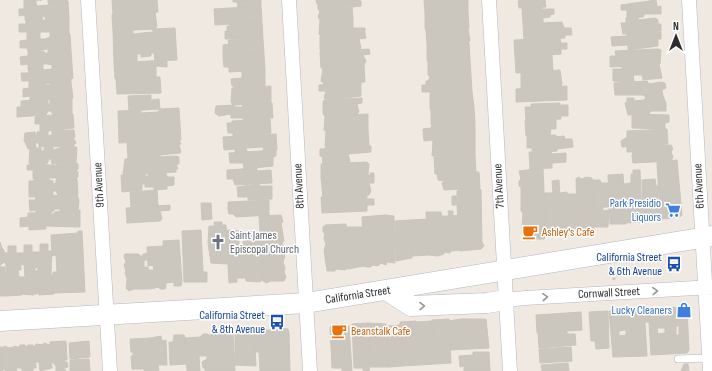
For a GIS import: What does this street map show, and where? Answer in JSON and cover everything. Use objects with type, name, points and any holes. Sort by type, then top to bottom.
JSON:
[{"type":"main road","name":"California Street","points":[[0,321],[306,303],[388,291],[504,270],[707,237]]},
{"type":"main road","points":[[388,291],[411,306],[487,303],[506,300]]},
{"type":"street","name":"9th Avenue","points":[[88,0],[110,371]]},
{"type":"street","name":"8th Avenue","points":[[289,0],[310,371]]},
{"type":"street","name":"7th Avenue","points":[[489,0],[510,371]]},
{"type":"street","name":"6th Avenue","points":[[688,0],[707,237],[709,364]]},
{"type":"street","name":"Cornwall Street","points":[[506,300],[708,288]]},
{"type":"lane","points":[[678,359],[709,364]]},
{"type":"building","points":[[24,0],[36,0],[36,3],[24,4]]},
{"type":"building","points":[[48,0],[67,0],[67,1],[48,2]]},
{"type":"building","points":[[112,0],[157,0],[158,12],[113,15]]},
{"type":"building","points":[[233,0],[261,0],[261,6],[238,8],[237,2],[233,2]]},
{"type":"building","points":[[316,0],[360,0],[360,1],[317,4]]},
{"type":"building","points":[[424,0],[468,0],[468,11],[425,13]]},
{"type":"building","points":[[545,0],[546,7],[519,8],[518,1]]},
{"type":"building","points":[[656,0],[657,7],[661,6],[661,14],[645,14],[643,17],[627,18],[627,10],[621,10],[621,5]]},
{"type":"building","points":[[68,1],[69,18],[45,19],[45,16],[42,17],[42,19],[25,20],[25,15],[19,16],[19,9],[24,9],[24,4],[36,3],[37,6],[49,5],[48,2]]},
{"type":"building","points":[[361,1],[361,6],[352,7],[353,18],[320,20],[318,17],[320,12],[318,9],[318,4]]},
{"type":"building","points":[[261,6],[262,22],[215,25],[214,9]]},
{"type":"building","points":[[542,7],[542,9],[554,9],[554,14],[550,15],[550,17],[543,18],[543,23],[523,24],[522,8]]},
{"type":"building","points":[[468,11],[469,28],[426,30],[425,28],[425,13]]},
{"type":"building","points":[[155,12],[157,26],[155,29],[113,31],[112,15]]},
{"type":"building","points":[[638,17],[638,20],[655,18],[658,20],[658,24],[661,24],[661,31],[623,34],[621,23],[626,23],[626,18]]},
{"type":"building","points":[[69,18],[69,34],[50,35],[50,32],[40,32],[40,35],[27,36],[27,32],[19,32],[19,24],[26,24],[26,20],[43,19],[43,21],[46,19]]},
{"type":"building","points":[[353,18],[353,28],[365,28],[365,34],[321,36],[319,34],[320,20]]},
{"type":"building","points":[[262,22],[263,39],[225,39],[225,31],[227,31],[227,26],[230,26],[230,24]]},
{"type":"building","points":[[562,22],[564,28],[571,28],[572,35],[565,35],[565,38],[524,40],[523,24]]},
{"type":"building","points":[[175,28],[177,60],[155,61],[154,53],[151,53],[151,56],[141,57],[141,54],[137,54],[137,62],[114,63],[113,31],[133,30],[133,34],[153,32],[153,29]]},
{"type":"building","points":[[468,28],[470,41],[468,43],[427,45],[426,30]]},
{"type":"building","points":[[661,32],[661,39],[658,39],[658,46],[628,50],[628,45],[612,46],[611,37],[627,36],[627,34]]},
{"type":"building","points":[[70,34],[71,50],[48,51],[48,49],[28,52],[27,48],[20,48],[20,41],[27,40],[27,36],[40,35],[40,39],[45,39],[50,37],[50,35]]},
{"type":"building","points":[[365,34],[366,38],[359,39],[361,48],[359,50],[321,52],[320,50],[320,36]]},
{"type":"building","points":[[560,38],[561,43],[567,43],[567,49],[561,49],[561,54],[515,57],[514,40]]},
{"type":"building","points":[[263,39],[264,54],[223,57],[223,45],[229,44],[228,40]]},
{"type":"building","points":[[469,43],[470,60],[428,62],[427,60],[427,45]]},
{"type":"building","points":[[369,49],[370,54],[363,55],[366,61],[364,65],[321,68],[320,52]]},
{"type":"building","points":[[71,50],[72,65],[52,67],[52,65],[43,64],[43,67],[28,68],[28,64],[21,65],[20,57],[28,56],[28,52],[44,51],[44,53],[48,53],[48,51]]},
{"type":"building","points":[[661,50],[660,64],[610,67],[610,56],[616,56],[615,51]]},
{"type":"building","points":[[264,54],[265,70],[229,72],[229,67],[224,67],[223,57]]},
{"type":"building","points":[[552,55],[553,71],[516,73],[515,57]]},
{"type":"building","points":[[167,60],[167,67],[156,66],[156,77],[115,79],[114,63]]},
{"type":"building","points":[[470,60],[471,75],[430,77],[428,75],[428,62]]},
{"type":"building","points":[[659,64],[662,78],[643,80],[642,75],[633,75],[634,82],[613,81],[613,69],[622,69],[622,66]]},
{"type":"building","points":[[72,65],[73,78],[71,79],[71,82],[29,84],[29,81],[22,81],[21,73],[29,73],[28,68],[43,67],[43,70],[52,69],[52,67]]},
{"type":"building","points":[[364,65],[365,82],[324,84],[321,81],[323,68]]},
{"type":"building","points":[[265,70],[265,87],[234,88],[234,86],[232,86],[231,79],[242,78],[242,71]]},
{"type":"building","points":[[560,70],[561,86],[521,88],[521,72]]},
{"type":"building","points":[[471,75],[472,92],[431,94],[429,92],[422,92],[422,85],[426,85],[426,81],[428,81],[430,77]]},
{"type":"building","points":[[160,77],[161,93],[117,94],[116,79]]},
{"type":"building","points":[[647,81],[649,84],[661,82],[665,83],[666,88],[662,90],[663,96],[646,97],[643,95],[615,95],[614,83]]},
{"type":"building","points":[[71,82],[73,98],[30,100],[30,96],[23,97],[23,89],[29,88],[29,84],[46,83],[46,85],[50,85],[50,83]]},
{"type":"building","points":[[361,82],[361,96],[328,100],[324,98],[326,91],[319,91],[319,85]]},
{"type":"building","points":[[271,86],[271,103],[233,105],[231,102],[232,88]]},
{"type":"building","points":[[567,86],[567,100],[516,102],[516,89]]},
{"type":"building","points":[[472,92],[474,107],[431,110],[430,108],[430,94]]},
{"type":"building","points":[[151,95],[151,100],[159,99],[160,109],[129,111],[128,96]]},
{"type":"building","points":[[663,96],[666,103],[666,111],[651,111],[649,114],[628,115],[625,103],[627,102],[627,98],[634,98],[634,101],[644,100],[646,97]]},
{"type":"building","points":[[362,98],[362,103],[357,104],[359,112],[357,114],[325,116],[323,114],[324,100]]},
{"type":"building","points":[[48,99],[48,104],[50,104],[50,99],[72,99],[72,114],[53,115],[51,111],[48,111],[46,115],[17,117],[17,107],[21,107],[21,101]]},
{"type":"building","points":[[272,103],[273,118],[243,120],[243,118],[231,118],[231,114],[219,116],[215,113],[216,106],[234,105],[235,107],[243,107],[242,104]]},
{"type":"building","points":[[560,103],[560,105],[568,105],[568,116],[561,116],[561,119],[526,120],[525,107],[531,107],[531,104]]},
{"type":"building","points":[[474,107],[475,123],[432,126],[431,124],[431,109]]},
{"type":"building","points":[[179,108],[181,140],[119,143],[118,111],[141,110],[141,113],[158,112],[160,109]]},
{"type":"building","points":[[73,114],[74,128],[40,132],[40,124],[35,124],[35,117]]},
{"type":"building","points":[[368,114],[368,129],[324,130],[325,116]]},
{"type":"building","points":[[632,114],[669,115],[669,122],[665,123],[665,129],[632,128]]},
{"type":"building","points":[[270,119],[271,133],[233,137],[233,133],[228,133],[227,123],[232,123],[232,121]]},
{"type":"building","points":[[556,119],[556,129],[551,129],[550,135],[526,136],[525,120]]},
{"type":"building","points":[[475,123],[475,141],[424,141],[423,129],[431,128],[432,126]]},
{"type":"building","points":[[368,129],[369,146],[326,148],[325,146],[326,131]]},
{"type":"building","points":[[667,129],[668,144],[622,147],[621,141],[627,137],[627,131]]},
{"type":"building","points":[[74,130],[75,137],[73,137],[76,143],[73,146],[39,147],[39,143],[35,143],[36,148],[28,149],[24,140],[25,133],[35,132],[37,136],[37,132],[48,131],[48,136],[52,135],[52,131]]},
{"type":"building","points":[[276,134],[277,150],[264,151],[263,147],[246,148],[247,152],[235,153],[235,149],[224,150],[223,137]]},
{"type":"building","points":[[556,135],[556,137],[564,136],[565,139],[572,139],[573,147],[545,152],[532,151],[532,148],[527,148],[527,136]]},
{"type":"building","points":[[179,140],[181,144],[179,145],[180,153],[160,155],[160,157],[128,158],[127,143]]},
{"type":"building","points":[[475,141],[475,155],[432,156],[433,142]]},
{"type":"building","points":[[671,145],[673,149],[671,152],[673,157],[671,161],[633,163],[633,152],[627,152],[627,147]]},
{"type":"building","points":[[74,146],[77,148],[76,162],[52,164],[51,159],[49,159],[47,164],[31,165],[29,163],[30,148],[41,148],[41,151],[44,151],[44,148],[53,147],[53,150],[62,147]]},
{"type":"building","points":[[371,146],[371,152],[348,154],[350,161],[349,163],[323,164],[322,156],[320,156],[320,149]]},
{"type":"building","points":[[276,150],[276,156],[273,157],[273,166],[244,169],[243,163],[230,163],[229,153]]},
{"type":"building","points":[[529,152],[551,152],[552,154],[566,153],[566,162],[552,163],[552,168],[530,169]]},
{"type":"building","points":[[475,155],[476,172],[435,174],[434,157]]},
{"type":"building","points":[[179,157],[179,164],[176,164],[178,169],[176,169],[176,172],[123,174],[125,159]]},
{"type":"building","points":[[677,160],[682,215],[680,217],[662,219],[660,217],[657,162]]},
{"type":"building","points":[[75,162],[78,164],[78,169],[76,171],[78,172],[78,177],[76,179],[57,180],[57,178],[49,178],[49,180],[35,181],[33,178],[33,170],[27,170],[27,165],[56,165]]},
{"type":"building","points":[[367,162],[369,164],[368,175],[321,178],[321,164]]},
{"type":"building","points":[[257,168],[257,171],[271,170],[272,183],[235,185],[233,179],[227,179],[227,170]]},
{"type":"building","points":[[543,168],[546,236],[544,239],[533,239],[528,241],[524,239],[524,230],[522,228],[523,213],[521,211],[521,187],[519,186],[519,181],[521,179],[519,171]]},
{"type":"building","points":[[633,170],[640,170],[642,222],[625,223],[624,184],[631,183],[631,174],[633,174]]},
{"type":"building","points":[[479,172],[480,188],[444,190],[442,183],[444,181],[438,180],[437,174]]},
{"type":"building","points":[[166,173],[167,177],[174,177],[174,185],[167,186],[167,189],[154,190],[154,187],[145,187],[145,184],[142,184],[142,190],[122,192],[121,175],[145,174],[145,176],[149,176],[148,174]]},
{"type":"building","points":[[370,173],[374,173],[374,183],[369,183],[371,191],[369,195],[323,197],[321,178],[371,175]]},
{"type":"building","points":[[623,174],[626,224],[610,224],[608,175]]},
{"type":"building","points":[[578,177],[582,179],[586,177],[592,178],[594,227],[592,231],[586,230],[584,232],[580,232],[578,230],[576,179]]},
{"type":"building","points":[[77,179],[78,194],[58,195],[56,191],[53,191],[53,196],[29,197],[29,181],[49,180],[53,181],[53,184],[56,183],[56,180]]},
{"type":"building","points":[[655,179],[656,186],[658,186],[657,203],[659,203],[660,220],[643,222],[642,180]]},
{"type":"building","points":[[559,180],[562,234],[546,235],[544,193],[553,193],[552,181]]},
{"type":"building","points":[[592,180],[600,180],[601,183],[608,183],[609,207],[603,207],[603,211],[609,210],[608,227],[594,227]]},
{"type":"building","points":[[259,184],[259,186],[272,186],[272,199],[248,200],[248,197],[238,197],[237,187]]},
{"type":"building","points":[[479,188],[481,190],[482,242],[484,246],[481,249],[460,251],[457,205],[452,205],[452,196],[457,196],[457,191],[461,189]]},
{"type":"building","points":[[157,190],[158,206],[131,207],[130,192]]},
{"type":"building","points":[[567,192],[567,194],[576,194],[578,230],[561,231],[560,193]]},
{"type":"building","points":[[77,194],[79,201],[78,210],[60,212],[60,209],[55,209],[52,212],[36,213],[36,210],[30,211],[29,200],[36,200],[35,197]]},
{"type":"building","points":[[367,195],[367,199],[374,199],[374,205],[367,205],[367,211],[322,213],[321,197]]},
{"type":"building","points":[[269,200],[269,215],[236,217],[233,214],[229,214],[228,202]]},
{"type":"building","points":[[201,203],[211,203],[212,219],[202,220]]},
{"type":"building","points":[[170,205],[170,210],[160,211],[162,219],[160,221],[127,223],[126,208]]},
{"type":"building","points":[[80,210],[80,227],[46,226],[46,229],[29,230],[29,226],[20,227],[20,218],[28,217],[28,213],[51,212],[51,214],[54,214],[54,212]]},
{"type":"building","points":[[448,211],[453,211],[453,216],[458,215],[460,250],[451,251],[450,253],[444,252],[442,216],[449,216]]},
{"type":"building","points":[[426,212],[441,212],[444,254],[438,256],[428,255]]},
{"type":"building","points":[[281,215],[284,241],[282,243],[285,256],[283,262],[286,277],[284,281],[271,281],[266,283],[263,281],[259,216]]},
{"type":"building","points":[[385,215],[394,216],[395,263],[387,262],[386,265],[381,263],[378,266],[372,265],[371,267],[366,267],[364,266],[362,217]]},
{"type":"building","points":[[427,219],[428,255],[412,256],[410,220]]},
{"type":"building","points":[[410,220],[412,258],[396,261],[395,221]]},
{"type":"building","name":"Saint James Episcopal Church","points":[[214,222],[222,222],[222,225],[226,225],[227,264],[211,263],[208,243],[209,226],[215,226]]},
{"type":"building","points":[[346,224],[348,268],[345,270],[336,269],[335,271],[327,271],[324,250],[326,244],[324,239],[325,233],[323,232],[323,227],[325,225]]},
{"type":"building","points":[[346,227],[362,227],[364,266],[348,269]]},
{"type":"building","points":[[201,230],[203,272],[207,272],[207,282],[184,282],[182,231]]},
{"type":"building","points":[[226,230],[239,231],[239,246],[244,245],[246,278],[237,278],[237,282],[229,283]]},
{"type":"building","points":[[78,231],[82,231],[85,292],[54,293],[53,272],[57,272],[56,255],[52,256],[51,235],[78,233]]},
{"type":"building","points":[[247,232],[255,232],[256,239],[260,239],[263,280],[259,282],[246,281],[243,239],[247,239]]},
{"type":"building","points":[[179,240],[182,282],[181,286],[174,286],[174,282],[166,283],[163,241]]},
{"type":"building","points":[[0,242],[4,250],[5,262],[0,265]]},
{"type":"building","points":[[40,244],[48,244],[48,251],[52,251],[51,275],[53,275],[54,294],[39,295],[37,252],[40,252]]},
{"type":"building","points":[[24,245],[32,245],[32,252],[37,252],[38,267],[35,268],[35,271],[38,271],[39,293],[33,295],[22,294],[21,277],[25,277],[24,264],[21,265],[20,253],[24,253]]},
{"type":"building","points":[[8,246],[16,246],[16,253],[20,253],[21,270],[18,270],[19,277],[21,277],[22,295],[6,296],[5,273],[7,273],[4,253],[8,253]]},
{"type":"building","points":[[163,246],[166,287],[165,289],[160,289],[159,287],[150,289],[149,270],[154,270],[153,265],[148,266],[147,247]]},
{"type":"building","points":[[148,253],[148,260],[144,260],[144,267],[148,267],[150,289],[134,289],[129,291],[126,288],[127,279],[124,265],[126,262],[124,256],[125,254],[139,254],[140,256],[143,256],[143,254]]},
{"type":"building","points":[[0,267],[5,267],[6,296],[0,296]]},
{"type":"building","points":[[684,307],[687,310],[689,350],[687,353],[651,355],[649,322],[645,322],[647,356],[613,357],[609,311]],"holes":[[[676,326],[679,326],[679,335],[676,335]],[[657,328],[665,328],[665,333],[658,334]],[[626,330],[626,335],[619,336],[619,331]]]},
{"type":"building","points":[[608,311],[609,348],[596,349],[595,341],[591,341],[589,312]]},
{"type":"building","points":[[581,312],[582,330],[537,333],[536,315]]},
{"type":"building","points":[[449,319],[451,363],[435,364],[432,320]]},
{"type":"building","points":[[461,319],[486,319],[489,348],[451,350],[449,321]]},
{"type":"building","points":[[416,321],[419,365],[403,366],[400,322]]},
{"type":"building","points":[[432,321],[435,364],[419,365],[416,322]]},
{"type":"building","points":[[368,323],[386,324],[389,367],[370,367]]},
{"type":"building","points":[[368,323],[370,367],[369,371],[363,371],[363,368],[354,368],[352,324]]},
{"type":"building","points":[[400,325],[403,366],[389,367],[387,326]]},
{"type":"building","points":[[349,326],[352,371],[342,371],[342,368],[332,368],[330,327]]},
{"type":"building","points":[[280,328],[288,329],[289,333],[290,371],[260,371],[259,352],[255,352],[254,332],[256,330],[278,330]]},
{"type":"building","points":[[567,331],[567,334],[575,334],[576,345],[539,348],[538,333]]},
{"type":"building","points":[[254,332],[256,366],[235,365],[235,333]]},
{"type":"building","points":[[216,333],[219,371],[205,371],[202,362],[207,359],[207,356],[202,356],[201,336],[203,334],[208,334],[210,336],[211,334]]},
{"type":"building","points":[[219,333],[224,333],[225,335],[233,334],[235,371],[219,371],[217,335]]},
{"type":"building","points":[[174,335],[184,335],[185,337],[186,364],[170,365],[169,342],[173,342]]},
{"type":"building","points":[[161,336],[162,341],[166,340],[167,365],[158,365],[159,371],[151,371],[150,338]]},
{"type":"building","points":[[201,337],[202,356],[199,356],[200,371],[187,371],[185,338]]},
{"type":"building","points":[[150,338],[151,371],[144,371],[144,369],[132,369],[131,356],[133,356],[133,352],[131,352],[130,339]]},
{"type":"building","points":[[66,341],[67,360],[64,360],[67,362],[68,367],[64,368],[66,371],[56,371],[56,366],[51,361],[50,342]]},
{"type":"building","points":[[89,341],[90,357],[70,359],[69,343]]},
{"type":"building","points":[[44,343],[50,345],[52,368],[40,371],[39,362],[36,362],[35,346],[36,344],[43,345]]},
{"type":"building","points":[[20,345],[25,345],[27,347],[28,345],[33,345],[35,347],[36,368],[33,368],[33,371],[22,371],[22,368],[19,368],[18,348]]},
{"type":"building","points":[[4,346],[10,348],[16,346],[18,348],[19,368],[16,368],[17,371],[5,371],[5,369],[3,369],[2,349]]},
{"type":"building","points":[[0,347],[2,347],[3,371],[0,371]]},
{"type":"building","points":[[571,347],[572,361],[540,363],[539,349]]},
{"type":"building","points":[[473,352],[489,352],[490,371],[464,371],[464,366],[460,367],[459,356],[473,355]]},
{"type":"building","points":[[89,359],[90,371],[70,371],[70,360]]},
{"type":"building","points":[[568,363],[569,371],[542,371],[541,365]]},
{"type":"building","points":[[684,364],[688,364],[689,371],[681,371]]},
{"type":"place","name":"Park Presidio Liquors","points":[[673,210]]},
{"type":"place","name":"Ashley's Cafe","points":[[530,232]]},
{"type":"place","name":"Saint James Episcopal Church","points":[[218,242]]},
{"type":"place","name":"California Street & 6th Avenue","points":[[674,264]]},
{"type":"place","name":"Lucky Cleaners","points":[[684,310]]},
{"type":"place","name":"California Street & 8th Avenue","points":[[277,322]]},
{"type":"place","name":"Beanstalk Cafe","points":[[339,331]]}]
